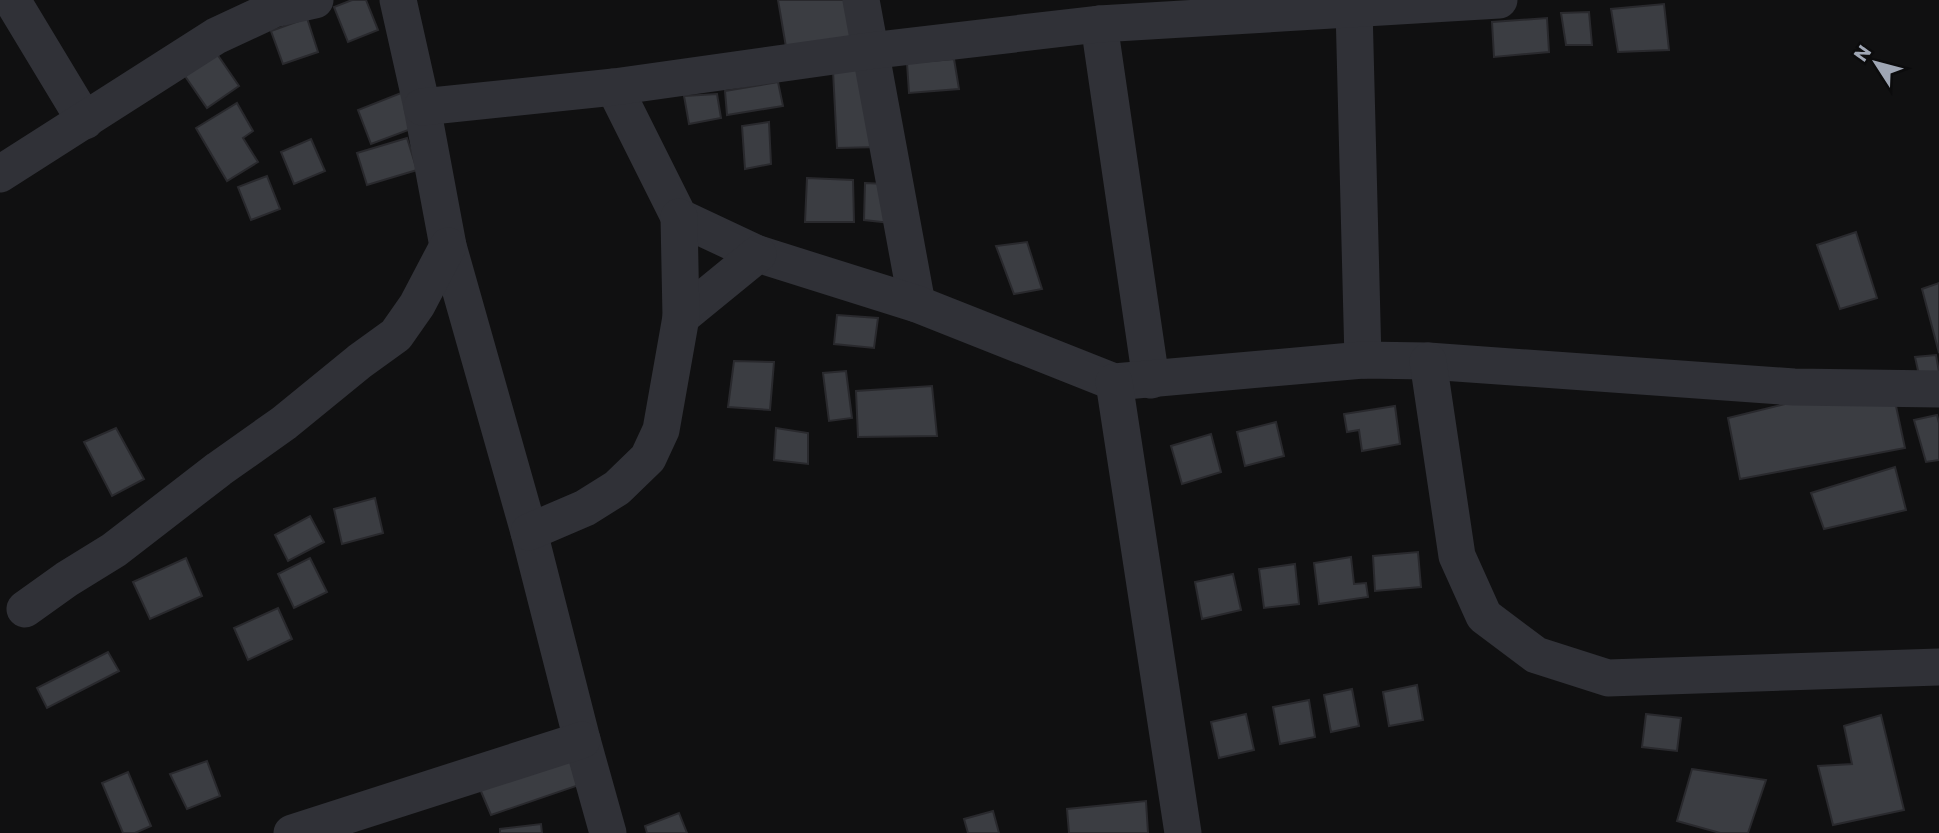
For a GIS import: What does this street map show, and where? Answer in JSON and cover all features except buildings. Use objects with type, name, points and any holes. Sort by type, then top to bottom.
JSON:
[{"type":"street","points":[[12,0],[85,121]]},
{"type":"street","points":[[0,174],[216,36],[274,9],[315,0]]},
{"type":"street","points":[[398,0],[449,246],[529,532],[608,833]]},
{"type":"street","points":[[861,0],[916,304]]},
{"type":"street","points":[[422,107],[614,87],[869,51],[1099,24],[1499,0]]},
{"type":"street","points":[[1354,8],[1363,360]]},
{"type":"street","points":[[1099,24],[1151,380]]},
{"type":"street","points":[[529,532],[585,508],[617,488],[648,458],[661,430],[681,317],[679,217],[614,87]]},
{"type":"street","points":[[679,217],[758,254],[916,304],[1114,382],[1363,360],[1428,361],[1794,387],[1939,389]]},
{"type":"street","points":[[25,609],[114,550],[396,335],[417,305],[449,246]]},
{"type":"street","points":[[681,317],[758,254]]},
{"type":"street","points":[[1428,361],[1457,556],[1484,616],[1535,655],[1608,678],[1939,667]]},
{"type":"street","points":[[1114,382],[1182,833]]},
{"type":"street","points":[[292,833],[582,740]]}]
